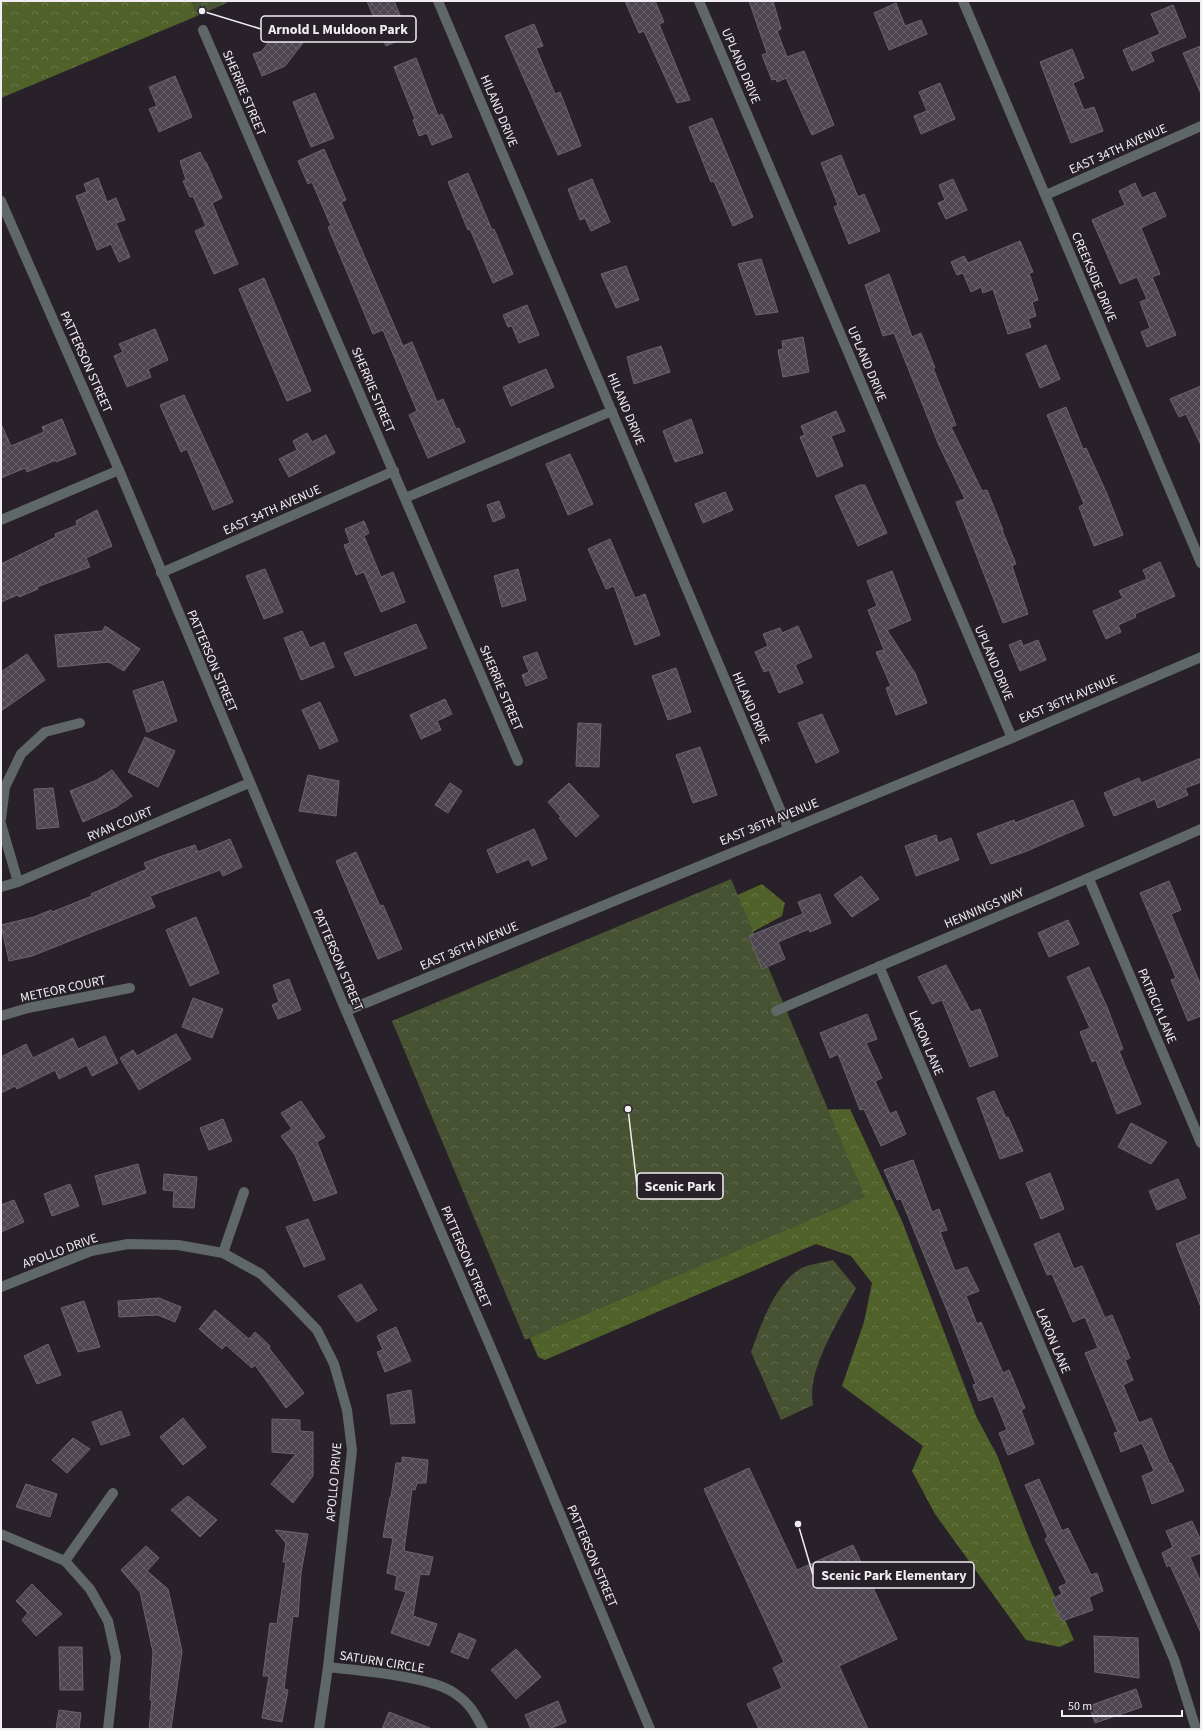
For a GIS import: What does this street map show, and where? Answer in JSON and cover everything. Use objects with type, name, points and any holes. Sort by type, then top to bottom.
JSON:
[{"type":"street","name":"HILAND DRIVE","points":[[438,1],[788,828]]},
{"type":"street","name":"UPLAND DRIVE","points":[[699,1],[1012,738]]},
{"type":"street","name":"CREEKSIDE DRIVE","points":[[963,1],[1201,563]]},
{"type":"street","name":"SHERRIE STREET","points":[[203,30],[518,761]]},
{"type":"street","name":"EAST 34TH AVENUE","points":[[1046,195],[1201,126]]},
{"type":"street","name":"PATTERSON STREET","points":[[1,201],[119,470],[249,783],[494,1355],[650,1729]]},
{"type":"street","points":[[404,498],[612,411]]},
{"type":"street","points":[[1,520],[119,470]]},
{"type":"street","name":"EAST 34TH AVENUE","points":[[161,573],[394,471]]},
{"type":"street","name":"EAST 36TH AVENUE","points":[[346,1011],[788,828],[1012,738],[1201,657]]},
{"type":"street","points":[[1,819],[5,787],[21,754],[45,732],[80,723]]},
{"type":"street","name":"RYAN COURT","points":[[1,887],[18,882],[249,783]]},
{"type":"street","points":[[1,824],[18,882]]},
{"type":"street","name":"HENNINGS WAY","points":[[776,1011],[1090,879],[1201,829]]},
{"type":"street","name":"PATRICIA LANE","points":[[1090,879],[1201,1143]]},
{"type":"street","name":"LARON LANE","points":[[880,966],[1174,1659],[1196,1729]]},
{"type":"street","name":"METEOR COURT","points":[[1,1016],[28,1008],[130,988]]},
{"type":"street","points":[[223,1253],[244,1192]]},
{"type":"street","name":"APOLLO DRIVE","points":[[1,1287],[91,1251],[128,1244],[178,1245],[223,1253],[261,1274],[291,1302],[317,1330],[334,1364],[347,1410],[352,1450],[328,1667],[319,1729]]},
{"type":"street","points":[[65,1561],[113,1494]]},
{"type":"street","points":[[1,1534],[65,1561],[90,1589],[108,1621],[116,1657],[108,1729]]},
{"type":"street","name":"SATURN CIRCLE","points":[[328,1667],[424,1680],[456,1693],[472,1708],[483,1729]]},
{"type":"green space","points":[[1,1],[207,1],[193,5],[197,16],[1,98]]},
{"type":"green space","points":[[191,1],[231,1],[197,16]]},
{"type":"green space","points":[[731,879],[865,1197],[525,1340],[392,1021]]},
{"type":"green space","points":[[762,884],[785,903],[782,916],[740,939],[813,1110],[850,1109],[902,1221],[976,1416],[997,1455],[1030,1541],[1074,1640],[1060,1647],[1026,1640],[935,1514],[912,1471],[923,1446],[842,1386],[864,1322],[872,1283],[851,1256],[816,1244],[545,1360],[538,1357],[490,1246],[596,959]]},
{"type":"green space","points":[[833,1260],[856,1288],[819,1361],[812,1391],[813,1405],[781,1420],[751,1352],[770,1306],[783,1285],[791,1276],[803,1267]]},
{"type":"building","points":[[367,1],[394,1],[409,36],[386,46]]},
{"type":"building","points":[[625,1],[655,1],[664,22],[659,24],[690,100],[677,103],[644,31],[639,33]]},
{"type":"building","points":[[749,1],[773,1],[781,29],[777,31],[787,57],[804,51],[834,125],[812,135],[786,78],[777,82],[776,79],[772,80],[762,55],[767,53]]},
{"type":"building","points":[[896,3],[905,26],[921,20],[927,34],[889,50],[874,13]]},
{"type":"building","points":[[1173,5],[1186,37],[1150,52],[1154,61],[1132,71],[1123,50],[1160,34],[1151,14]]},
{"type":"building","points":[[534,24],[543,46],[536,48],[555,94],[560,92],[581,146],[558,155],[505,36]]},
{"type":"building","points":[[281,26],[303,43],[285,66],[262,76],[253,54],[262,51]]},
{"type":"building","points":[[1201,46],[1201,94],[1183,53]]},
{"type":"building","points":[[1072,49],[1084,78],[1073,83],[1084,110],[1094,107],[1103,131],[1071,143],[1040,62]]},
{"type":"building","points":[[416,58],[438,116],[442,114],[452,137],[432,145],[427,133],[419,136],[413,120],[415,119],[394,67]]},
{"type":"building","points":[[175,76],[192,117],[159,132],[149,109],[157,106],[149,87]]},
{"type":"building","points":[[940,83],[955,119],[921,134],[914,116],[927,111],[919,92]]},
{"type":"building","points":[[315,93],[334,138],[311,147],[293,102]]},
{"type":"building","points":[[712,118],[753,217],[733,226],[714,181],[711,182],[689,127]]},
{"type":"building","points":[[324,149],[346,200],[341,202],[403,346],[412,342],[437,402],[443,399],[456,429],[459,428],[465,442],[428,458],[409,415],[417,411],[383,330],[373,334],[328,227],[331,226],[312,182],[308,184],[298,161]]},
{"type":"building","points":[[200,152],[222,198],[212,203],[238,264],[214,274],[195,231],[206,226],[193,196],[190,197],[183,181],[186,180],[180,161]]},
{"type":"building","points":[[841,155],[858,197],[864,194],[880,231],[849,244],[834,207],[838,205],[821,163]]},
{"type":"building","points":[[468,173],[492,230],[494,229],[513,274],[493,283],[470,229],[468,230],[448,182]]},
{"type":"building","points":[[98,178],[107,202],[116,198],[125,220],[116,223],[130,257],[119,262],[111,244],[97,250],[76,196],[87,192],[84,184]]},
{"type":"building","points":[[592,179],[610,222],[591,231],[585,218],[580,220],[568,189]]},
{"type":"building","points":[[953,179],[967,210],[946,219],[938,203],[945,200],[939,185]]},
{"type":"building","points":[[1135,183],[1142,198],[1155,192],[1166,216],[1141,228],[1160,274],[1152,277],[1176,335],[1147,347],[1141,332],[1150,328],[1140,302],[1147,299],[1137,277],[1120,284],[1092,220],[1125,205],[1119,191]]},
{"type":"building","points":[[1020,241],[1033,272],[1029,273],[1038,300],[1032,302],[1036,316],[1028,319],[1031,327],[1008,334],[993,289],[983,293],[981,287],[971,292],[963,273],[957,275],[951,262],[964,256],[968,263]]},
{"type":"building","points":[[761,259],[778,312],[756,315],[738,264]]},
{"type":"building","points":[[626,266],[639,300],[616,308],[601,274]]},
{"type":"building","points":[[889,274],[912,337],[921,333],[935,368],[933,368],[956,425],[951,427],[982,491],[987,490],[1016,564],[1012,566],[1028,614],[1003,623],[956,502],[965,499],[938,443],[894,333],[883,336],[865,285]]},
{"type":"building","points":[[264,278],[311,391],[287,401],[239,289]]},
{"type":"building","points":[[527,305],[539,335],[519,343],[512,326],[508,327],[503,315]]},
{"type":"building","points":[[155,329],[168,360],[148,369],[151,377],[127,387],[114,356],[123,352],[119,344]]},
{"type":"building","points":[[803,337],[809,372],[783,377],[778,350],[783,349],[782,341]]},
{"type":"building","points":[[1046,345],[1060,379],[1040,388],[1026,354]]},
{"type":"building","points":[[661,346],[670,372],[634,384],[627,357]]},
{"type":"building","points":[[546,369],[554,387],[511,406],[503,387]]},
{"type":"building","points":[[1201,386],[1201,445],[1186,414],[1179,417],[1170,399]]},
{"type":"building","points":[[184,395],[233,502],[213,510],[187,449],[181,452],[160,405]]},
{"type":"building","points":[[1066,407],[1083,449],[1086,448],[1107,494],[1123,535],[1094,546],[1079,507],[1084,504],[1047,415]]},
{"type":"building","points":[[836,411],[845,431],[831,436],[843,466],[817,477],[800,437],[805,435],[801,426]]},
{"type":"building","points":[[62,419],[76,454],[56,462],[56,460],[27,472],[25,468],[1,478],[1,424],[11,446],[44,432],[42,427]]},
{"type":"building","points":[[691,419],[703,453],[675,462],[663,431]]},
{"type":"building","points":[[307,433],[312,442],[326,435],[335,453],[289,477],[279,459],[297,450],[293,441]]},
{"type":"building","points":[[570,454],[593,504],[568,515],[546,464]]},
{"type":"building","points":[[860,485],[865,485],[887,533],[858,546],[835,496]]},
{"type":"building","points":[[725,492],[733,510],[703,523],[695,504]]},
{"type":"building","points":[[499,501],[505,517],[493,522],[487,505]]},
{"type":"building","points":[[97,510],[112,546],[86,558],[90,567],[37,587],[38,589],[19,597],[17,595],[1,602],[1,564],[56,537],[55,534],[77,525],[76,521]]},
{"type":"building","points":[[364,521],[369,533],[364,536],[381,577],[393,572],[405,602],[381,612],[364,572],[356,575],[344,545],[350,543],[345,529]]},
{"type":"building","points":[[610,539],[635,598],[645,594],[660,635],[635,645],[614,586],[606,589],[588,549]]},
{"type":"building","points":[[1160,562],[1175,596],[1135,614],[1136,617],[1118,625],[1121,632],[1106,639],[1093,611],[1123,598],[1119,591],[1147,579],[1143,570]]},
{"type":"building","points":[[265,569],[283,612],[264,619],[246,576]]},
{"type":"building","points":[[518,569],[526,600],[502,607],[494,576]]},
{"type":"building","points":[[892,571],[911,620],[887,630],[915,673],[927,703],[896,715],[886,688],[891,686],[876,652],[884,650],[868,610],[877,606],[867,581]]},
{"type":"building","points":[[416,624],[427,648],[355,676],[344,653]]},
{"type":"building","points":[[105,626],[140,649],[124,671],[109,662],[58,667],[55,635],[103,631]]},
{"type":"building","points":[[798,626],[812,657],[795,665],[803,683],[779,693],[769,670],[764,672],[755,652],[768,646],[763,634],[780,628],[782,633]]},
{"type":"building","points":[[302,631],[310,648],[324,642],[334,667],[301,680],[284,638]]},
{"type":"building","points":[[1021,640],[1023,646],[1038,640],[1046,660],[1020,671],[1009,645]]},
{"type":"building","points":[[537,652],[547,678],[526,686],[522,675],[529,672],[523,657]]},
{"type":"building","points":[[27,654],[45,680],[1,711],[1,672]]},
{"type":"building","points":[[676,668],[691,712],[668,720],[652,676]]},
{"type":"building","points":[[163,681],[177,721],[147,732],[133,691]]},
{"type":"building","points":[[445,699],[452,714],[437,721],[441,730],[421,739],[410,715]]},
{"type":"building","points":[[320,702],[338,741],[320,749],[302,710]]},
{"type":"building","points":[[822,714],[839,752],[816,763],[798,723]]},
{"type":"building","points":[[578,723],[601,724],[599,767],[576,766]]},
{"type":"building","points":[[145,737],[175,751],[158,787],[128,772]]},
{"type":"building","points":[[700,747],[717,795],[693,803],[676,755]]},
{"type":"building","points":[[1201,758],[1201,782],[1185,788],[1188,795],[1158,808],[1155,799],[1114,816],[1104,793],[1139,778],[1141,783]]},
{"type":"building","points":[[112,770],[132,796],[116,807],[83,822],[70,791],[97,780]]},
{"type":"building","points":[[308,775],[339,781],[336,816],[299,811]]},
{"type":"building","points":[[450,783],[462,791],[448,813],[435,805]]},
{"type":"building","points":[[569,783],[599,816],[576,837],[559,818],[561,817],[548,802]]},
{"type":"building","points":[[53,788],[59,827],[37,829],[34,789]]},
{"type":"building","points":[[1073,800],[1084,826],[1027,851],[991,864],[977,834],[1014,820],[1015,823]]},
{"type":"building","points":[[534,829],[547,859],[532,866],[529,859],[497,873],[487,850]]},
{"type":"building","points":[[936,835],[938,843],[951,838],[959,860],[916,876],[905,846]]},
{"type":"building","points":[[230,839],[242,867],[223,876],[220,870],[150,896],[155,907],[32,956],[9,961],[1,925],[34,917],[51,910],[52,912],[92,896],[91,894],[147,869],[144,863],[162,856],[195,845],[198,852]]},
{"type":"building","points":[[356,852],[380,906],[383,905],[402,949],[378,959],[336,861]]},
{"type":"building","points":[[861,876],[879,899],[852,917],[834,895]]},
{"type":"building","points":[[1169,881],[1181,910],[1171,914],[1201,986],[1201,1016],[1188,1021],[1171,980],[1176,978],[1140,893]]},
{"type":"building","points":[[820,894],[831,923],[810,932],[809,929],[778,942],[785,959],[762,969],[749,936],[803,914],[798,902]]},
{"type":"building","points":[[196,917],[219,973],[190,986],[166,930]]},
{"type":"building","points":[[1068,920],[1079,944],[1049,957],[1038,933]]},
{"type":"building","points":[[946,965],[971,1012],[980,1009],[998,1056],[970,1067],[942,1000],[932,1004],[918,977]]},
{"type":"building","points":[[1089,967],[1107,1007],[1123,1049],[1119,1051],[1141,1104],[1117,1114],[1096,1060],[1092,1062],[1080,1032],[1090,1028],[1067,977]]},
{"type":"building","points":[[289,979],[301,1010],[278,1019],[272,1005],[279,1002],[273,985]]},
{"type":"building","points":[[193,998],[223,1009],[212,1038],[182,1027]]},
{"type":"building","points":[[867,1014],[877,1039],[866,1043],[882,1078],[875,1081],[890,1114],[896,1111],[906,1134],[881,1146],[864,1109],[860,1110],[838,1054],[830,1058],[820,1033]]},
{"type":"building","points":[[176,1034],[191,1059],[139,1090],[120,1058],[133,1050],[137,1056]]},
{"type":"building","points":[[105,1036],[118,1063],[92,1076],[87,1065],[59,1079],[55,1070],[17,1089],[15,1086],[1,1093],[1,1057],[26,1044],[33,1058],[73,1038],[78,1049]]},
{"type":"building","points":[[994,1091],[1006,1118],[1008,1117],[1023,1151],[1000,1159],[977,1098]]},
{"type":"building","points":[[301,1101],[325,1137],[317,1142],[337,1193],[314,1201],[295,1155],[281,1136],[292,1129],[281,1113]]},
{"type":"building","points":[[223,1119],[232,1141],[209,1150],[200,1128]]},
{"type":"building","points":[[1131,1123],[1167,1142],[1151,1164],[1118,1147]]},
{"type":"building","points":[[913,1160],[932,1212],[939,1209],[947,1230],[940,1232],[955,1271],[967,1267],[979,1291],[966,1296],[977,1324],[981,1322],[1003,1373],[1009,1370],[1025,1408],[1021,1410],[1034,1444],[1008,1455],[999,1433],[1007,1430],[993,1396],[979,1401],[973,1385],[976,1384],[951,1320],[901,1199],[897,1200],[884,1170]]},
{"type":"building","points":[[138,1164],[146,1193],[103,1205],[95,1176]]},
{"type":"building","points":[[1050,1173],[1064,1209],[1041,1219],[1026,1183]]},
{"type":"building","points":[[164,1174],[197,1177],[194,1208],[173,1207],[174,1191],[163,1190]]},
{"type":"building","points":[[1178,1179],[1186,1198],[1157,1210],[1149,1191]]},
{"type":"building","points":[[70,1184],[79,1206],[52,1216],[44,1194]]},
{"type":"building","points":[[14,1200],[24,1222],[1,1232],[1,1205]]},
{"type":"building","points":[[308,1219],[325,1259],[304,1267],[286,1227]]},
{"type":"building","points":[[1059,1233],[1074,1269],[1082,1266],[1105,1318],[1112,1315],[1130,1358],[1125,1360],[1133,1380],[1123,1385],[1139,1423],[1151,1418],[1170,1464],[1171,1463],[1184,1491],[1152,1504],[1142,1476],[1154,1471],[1142,1443],[1121,1452],[1114,1433],[1118,1432],[1085,1353],[1098,1348],[1085,1317],[1073,1322],[1052,1274],[1047,1275],[1034,1244]]},
{"type":"building","points":[[1201,1234],[1201,1305],[1200,1305],[1176,1244]]},
{"type":"building","points":[[361,1284],[377,1310],[357,1322],[338,1296]]},
{"type":"building","points":[[159,1298],[181,1307],[175,1322],[158,1315],[119,1317],[118,1301]]},
{"type":"building","points":[[84,1301],[100,1347],[78,1352],[61,1308]]},
{"type":"building","points":[[215,1310],[249,1339],[255,1332],[270,1346],[269,1348],[304,1393],[286,1408],[255,1365],[252,1368],[226,1345],[222,1349],[199,1329]]},
{"type":"building","points":[[396,1327],[411,1361],[385,1372],[377,1352],[383,1350],[377,1336]]},
{"type":"building","points":[[48,1344],[61,1375],[37,1384],[24,1356]]},
{"type":"building","points":[[411,1390],[415,1423],[391,1424],[387,1395]]},
{"type":"building","points":[[121,1411],[130,1435],[101,1445],[92,1422]]},
{"type":"building","points":[[183,1418],[206,1447],[183,1465],[160,1437]]},
{"type":"building","points":[[272,1419],[300,1420],[300,1431],[313,1432],[313,1476],[293,1503],[271,1484],[296,1454],[272,1452]]},
{"type":"building","points":[[73,1438],[90,1449],[67,1473],[52,1460]]},
{"type":"building","points":[[402,1457],[428,1460],[426,1483],[417,1483],[415,1490],[412,1489],[404,1551],[433,1557],[429,1575],[420,1574],[413,1616],[437,1624],[429,1646],[391,1633],[406,1592],[395,1589],[397,1576],[387,1573],[393,1538],[383,1537],[396,1463],[402,1463]]},
{"type":"building","points":[[749,1468],[797,1570],[853,1545],[897,1639],[839,1666],[868,1729],[759,1729],[747,1704],[782,1688],[773,1668],[784,1662],[704,1489]]},
{"type":"building","points":[[1039,1479],[1062,1531],[1068,1528],[1091,1575],[1097,1573],[1103,1591],[1089,1597],[1093,1610],[1062,1621],[1052,1599],[1062,1594],[1059,1587],[1067,1583],[1045,1539],[1048,1537],[1025,1485]]},
{"type":"building","points":[[26,1484],[57,1494],[50,1517],[16,1507]]},
{"type":"building","points":[[188,1496],[217,1520],[200,1537],[171,1510]]},
{"type":"building","points":[[1192,1521],[1201,1541],[1201,1553],[1190,1557],[1201,1583],[1201,1633],[1170,1565],[1167,1567],[1162,1553],[1173,1547],[1166,1531]]},
{"type":"building","points":[[275,1530],[308,1534],[301,1573],[298,1617],[293,1616],[284,1689],[288,1690],[282,1722],[262,1718],[269,1676],[263,1676],[270,1623],[277,1624],[286,1562],[283,1562],[286,1543]]},
{"type":"building","points":[[146,1546],[159,1558],[147,1571],[168,1589],[182,1651],[171,1729],[149,1729],[152,1700],[150,1700],[153,1652],[140,1592],[121,1570]]},
{"type":"building","points":[[32,1584],[62,1614],[36,1636],[22,1620],[28,1613],[16,1601]]},
{"type":"building","points":[[459,1633],[476,1640],[468,1659],[451,1652]]},
{"type":"building","points":[[1094,1636],[1138,1638],[1139,1678],[1095,1672]]},
{"type":"building","points":[[59,1647],[82,1647],[83,1690],[60,1690]]},
{"type":"building","points":[[516,1649],[541,1677],[516,1699],[491,1670]]},
{"type":"building","points":[[1136,1689],[1142,1707],[1095,1723],[1089,1706]]},
{"type":"building","points":[[558,1701],[566,1722],[549,1729],[531,1729],[525,1715]]},
{"type":"building","points":[[59,1710],[81,1713],[79,1729],[56,1729]]},
{"type":"building","points":[[389,1712],[430,1728],[382,1729]]},
{"type":"place","name":"Arnold L Muldoon Park","points":[[202,11]]},
{"type":"place","name":"Scenic Park","points":[[628,1109]]},
{"type":"place","name":"Scenic Park Elementary","points":[[798,1524]]}]
